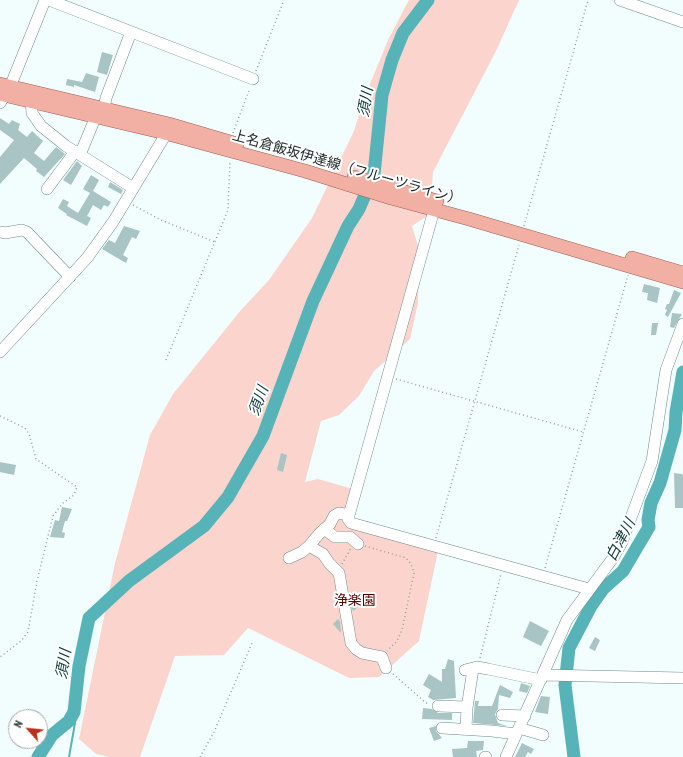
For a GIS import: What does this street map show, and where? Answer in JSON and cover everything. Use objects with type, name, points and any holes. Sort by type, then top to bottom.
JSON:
[{"type":"main road","name":"上名倉飯坂伊達線（フルーツライン）","points":[[3,92],[31,101],[100,112]]},
{"type":"main road","name":"上名倉飯坂伊達線（フルーツライン）","points":[[3,92],[100,112],[167,129],[523,231],[683,273]]},
{"type":"main road","name":"上名倉飯坂伊達線（フルーツライン）","points":[[167,129],[232,152],[307,168]]},
{"type":"main road","name":"上名倉飯坂伊達線（フルーツライン）","points":[[393,194],[434,210],[523,231],[631,267],[683,282]]},
{"type":"street","points":[[3,92],[44,0]]},
{"type":"street","points":[[49,0],[253,79]]},
{"type":"street","points":[[620,0],[683,22]]},
{"type":"street","points":[[47,189],[77,151],[82,150],[106,98],[131,32]]},
{"type":"street","points":[[31,101],[32,113],[41,126],[66,146],[77,151],[133,188]]},
{"type":"street","points":[[0,352],[87,258],[126,200],[167,129]]},
{"type":"street","points":[[434,210],[386,376],[348,519],[351,523],[589,589]]},
{"type":"street","points":[[0,232],[6,233],[22,230],[28,232],[70,277]]},
{"type":"street","points":[[506,757],[567,620],[613,558],[620,546],[649,470],[655,448],[658,411],[666,370],[683,324]]},
{"type":"street","points":[[289,558],[302,552],[309,546],[330,524],[334,516],[339,513],[349,515]]},
{"type":"street","points":[[324,529],[335,537],[350,537],[358,544]]},
{"type":"street","points":[[309,546],[323,554],[329,564],[339,573],[352,643],[356,649],[362,653],[384,662]]},
{"type":"street","points":[[466,729],[472,669],[542,678],[683,678]]},
{"type":"street","points":[[438,706],[467,707]]},
{"type":"street","points":[[502,715],[525,716]]},
{"type":"street","points":[[442,728],[517,731],[543,735]]},
{"type":"path","points":[[434,545],[588,0]]},
{"type":"path","points":[[166,360],[228,210],[228,176],[232,152]]},
{"type":"path","points":[[126,200],[161,220],[215,242]]},
{"type":"path","points":[[543,576],[631,267]]},
{"type":"path","points":[[386,376],[583,432]]},
{"type":"path","points":[[0,416],[25,428],[29,434],[36,460],[77,487],[74,495],[63,503],[54,516],[37,581],[30,628],[21,641],[0,658]]},
{"type":"path","points":[[339,573],[350,548],[358,544],[406,558],[411,564],[414,573],[402,630],[384,662],[426,703],[438,706]]},
{"type":"path","points":[[472,669],[503,566]]},
{"type":"path","points":[[200,757],[214,732],[252,643]]},
{"type":"green space","name":"浄楽園","points":[[409,0],[519,0],[496,51],[433,172],[430,214],[412,226],[419,249],[418,303],[410,339],[374,371],[359,396],[339,415],[321,421],[305,482],[318,479],[353,489],[344,520],[438,551],[419,641],[379,677],[349,678],[248,628],[224,655],[175,656],[140,757],[110,757],[96,754],[79,739],[115,563],[150,435],[173,394],[241,310],[269,280],[312,218],[354,131],[364,98],[389,38]]},
{"type":"building","points":[[102,52],[113,55],[107,75],[97,72]]},
{"type":"building","points":[[86,73],[99,77],[95,92],[74,85],[74,87],[66,85],[67,79],[82,82]]},
{"type":"building","points":[[0,118],[9,124],[12,120],[20,124],[18,130],[27,137],[32,131],[43,141],[34,153],[44,161],[56,147],[65,154],[44,177],[24,158],[0,184],[0,157],[14,140],[0,130]]},
{"type":"building","points":[[77,161],[82,166],[71,185],[63,180]]},
{"type":"building","points":[[91,175],[99,180],[93,191],[111,202],[108,207],[104,205],[101,210],[93,205],[87,216],[91,218],[87,226],[66,215],[67,214],[58,208],[63,199],[69,202],[67,206],[78,213],[90,193],[83,189]]},
{"type":"building","points":[[110,182],[123,190],[121,194],[108,187]]},
{"type":"building","points":[[124,226],[140,231],[136,239],[132,237],[123,255],[128,258],[126,263],[102,249],[109,240],[115,243]]},
{"type":"building","points":[[644,284],[660,288],[657,303],[647,300],[648,293],[642,292]]},
{"type":"building","points":[[674,290],[681,293],[668,317],[665,315],[667,310],[665,309],[667,304],[669,304]]},
{"type":"building","points":[[672,313],[682,314],[674,328],[670,327]]},
{"type":"building","points":[[652,323],[658,323],[656,335],[651,335]]},
{"type":"building","points":[[281,453],[287,455],[283,472],[277,470]]},
{"type":"building","points":[[0,462],[16,465],[14,475],[0,472]]},
{"type":"building","points":[[674,473],[682,474],[683,476],[683,508],[675,508]]},
{"type":"building","points":[[62,507],[72,509],[67,521],[65,521],[62,532],[65,533],[64,538],[50,537],[55,520],[59,521]]},
{"type":"building","points":[[352,596],[361,602],[354,611],[352,609],[350,598]]},
{"type":"building","points":[[338,619],[340,622],[341,633],[333,624]]},
{"type":"building","points":[[530,621],[549,631],[541,646],[523,637]]},
{"type":"building","points":[[595,637],[600,640],[595,651],[589,648]]},
{"type":"building","points":[[448,659],[454,661],[456,698],[433,700],[428,697],[431,690],[423,685],[429,674],[442,682],[442,669],[445,669]]},
{"type":"building","points":[[521,683],[530,686],[527,693],[519,691]]},
{"type":"building","points":[[500,685],[513,692],[510,698],[499,695],[498,709],[495,714],[498,723],[507,726],[473,723],[475,701],[479,701],[478,706],[492,706]]},
{"type":"building","points":[[541,696],[550,697],[548,714],[535,712]]},
{"type":"building","points":[[423,708],[432,709],[438,713],[452,713],[452,720],[422,719]]},
{"type":"building","points":[[436,726],[436,731],[442,738],[434,741],[429,728]]},
{"type":"building","points":[[468,741],[484,741],[483,750],[476,751],[477,757],[453,757],[452,749],[467,748]]},
{"type":"building","points":[[522,743],[534,749],[531,754],[528,752],[525,757],[515,757]]},
{"type":"waterway","name":"須川","points":[[38,757],[52,735],[69,721],[74,712],[79,666],[89,618],[129,581],[204,526],[228,497],[263,436],[313,301],[348,226],[359,209],[374,174],[382,95],[392,60],[403,33],[428,0]]},
{"type":"waterway","name":"白津川","points":[[574,757],[565,685],[569,648],[591,606],[603,589],[623,571],[649,527],[648,520],[651,503],[660,483],[675,430],[676,412],[683,372]]},
{"type":"waterway","points":[[69,757],[75,723],[74,712]]}]
